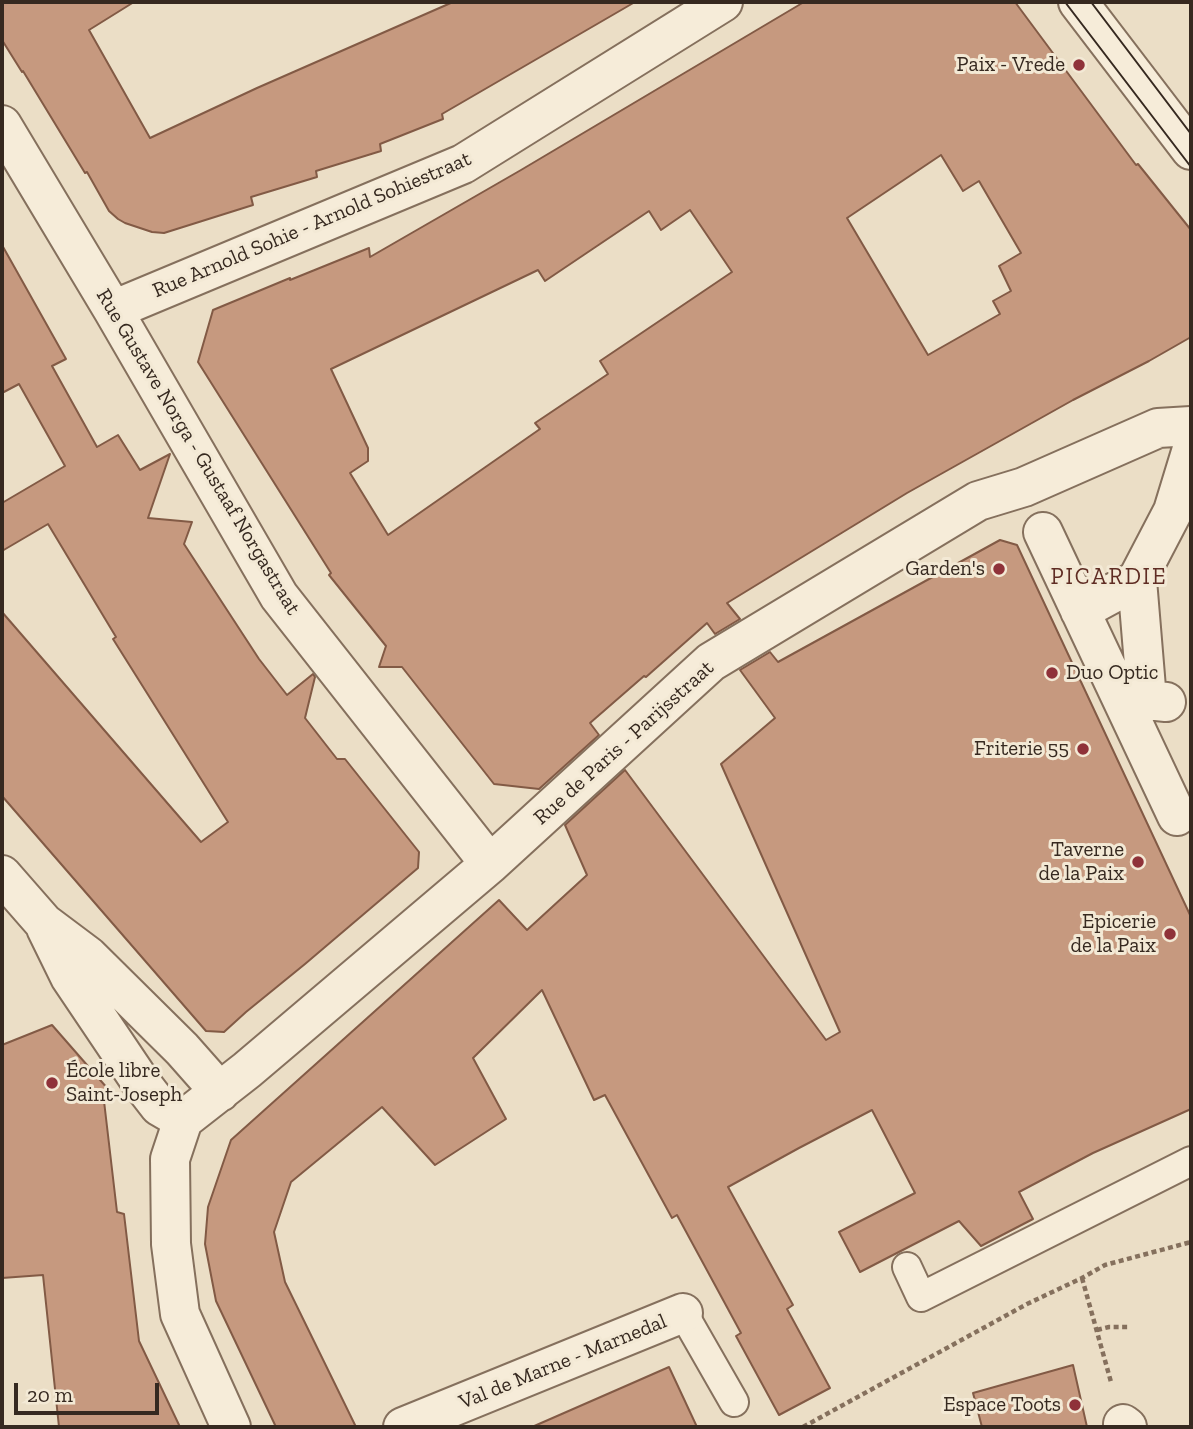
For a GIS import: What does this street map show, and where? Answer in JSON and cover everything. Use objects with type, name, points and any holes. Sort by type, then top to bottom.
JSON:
[{"type":"street","name":"Rue Arnold Sohie - Arnold Sohiestraat","points":[[113,310],[463,164],[723,2]]},
{"type":"street","points":[[1078,2],[1191,150]]},
{"type":"street","name":"Rue Gustave Norga - Gustaaf Norgastraat","points":[[2,125],[279,596],[490,864]]},
{"type":"street","name":"Rue de Paris - Parijsstraat","points":[[183,1120],[490,864],[711,662],[978,501],[1087,470],[1158,428],[1191,426]]},
{"type":"street","points":[[1166,702],[1147,699],[1137,580],[1173,511],[1185,495],[1191,452]]},
{"type":"street","points":[[1043,532],[1177,816]]},
{"type":"street","points":[[1080,611],[1137,580]]},
{"type":"street","points":[[2,875],[44,923],[88,956],[182,1049],[220,1091]]},
{"type":"street","points":[[44,923],[70,977],[142,1084],[159,1107],[183,1120],[170,1159],[171,1244],[180,1314],[231,1427]]},
{"type":"street","name":"Val de Marne - Marnedal","points":[[403,1427],[683,1313]]},
{"type":"lane","points":[[907,1267],[921,1297],[1191,1161]]},
{"type":"lane","points":[[683,1313],[734,1402]]},
{"type":"path","points":[[803,1427],[1027,1304],[1082,1279],[1105,1265],[1191,1242]]},
{"type":"path","points":[[1082,1279],[1125,1426]]},
{"type":"path","points":[[1097,1330],[1128,1327]]},
{"type":"building","points":[[2,2],[134,2],[89,30],[150,138],[453,2],[635,2],[442,114],[443,119],[380,144],[381,151],[316,171],[317,177],[251,197],[253,205],[164,233],[125,223],[109,211],[2,40]]},
{"type":"building","points":[[804,2],[1015,2],[1136,165],[1138,164],[1191,230],[1191,337],[907,493],[727,603],[740,619],[715,634],[707,623],[644,676],[590,723],[599,735],[539,789],[494,784],[402,667],[379,667],[386,646],[329,575],[331,573],[198,362],[213,310],[369,248],[370,257]],"holes":[[[941,155],[963,191],[979,181],[1021,253],[999,266],[1011,291],[993,301],[1000,314],[928,355],[847,218]],[[690,210],[732,272],[600,361],[608,374],[535,423],[540,429],[388,535],[350,473],[368,461],[368,448],[331,369],[538,270],[545,281],[649,211],[661,230]]]},
{"type":"building","points":[[2,245],[66,359],[52,366],[97,447],[118,435],[140,470],[170,454],[148,518],[192,522],[184,544],[259,659],[287,695],[313,674],[315,677],[305,718],[337,759],[345,759],[419,852],[418,868],[224,1032],[206,1031],[2,796],[2,612],[201,842],[228,822],[113,639],[116,637],[48,524],[2,551],[2,503],[65,466],[19,384],[2,393]]},
{"type":"building","points":[[1000,540],[1017,545],[1191,917],[1191,1109],[1093,1153],[1019,1192],[1033,1219],[981,1246],[959,1221],[860,1272],[839,1232],[915,1193],[872,1110],[728,1187],[793,1305],[787,1309],[830,1388],[779,1415],[736,1336],[741,1333],[677,1215],[672,1218],[605,1095],[594,1100],[542,990],[473,1058],[506,1119],[435,1165],[382,1107],[291,1182],[274,1232],[285,1282],[356,1427],[276,1427],[216,1301],[205,1244],[208,1207],[231,1140],[499,900],[527,930],[587,875],[565,825],[625,770],[826,1040],[840,1032],[721,764],[775,718],[740,670],[770,652],[778,662]]},
{"type":"building","points":[[52,1025],[115,1097],[104,1101],[117,1212],[124,1214],[139,1341],[180,1427],[59,1427],[43,1275],[2,1278],[2,1045]]},
{"type":"building","points":[[1073,1365],[1087,1427],[982,1427],[973,1393]]},
{"type":"building","points":[[669,1367],[697,1427],[532,1427],[628,1385]]},
{"type":"tram line","points":[[1065,2],[1191,167]]},
{"type":"tram line","points":[[1091,2],[1191,134]]},
{"type":"place","name":"Paix - Vrede","points":[[1079,65]]},
{"type":"place","name":"Garden's","points":[[999,569]]},
{"type":"place","name":"Duo Optic","points":[[1052,673]]},
{"type":"place","name":"Friterie 55","points":[[1083,749]]},
{"type":"place","name":"Taverne de la Paix","points":[[1138,862]]},
{"type":"place","name":"Epicerie de la Paix","points":[[1170,934]]},
{"type":"place","name":"École libre Saint-Joseph","points":[[52,1083]]},
{"type":"place","name":"Espace Toots","points":[[1075,1405]]},
{"type":"district","name":"PICARDIE","points":[[1109,577]]}]
